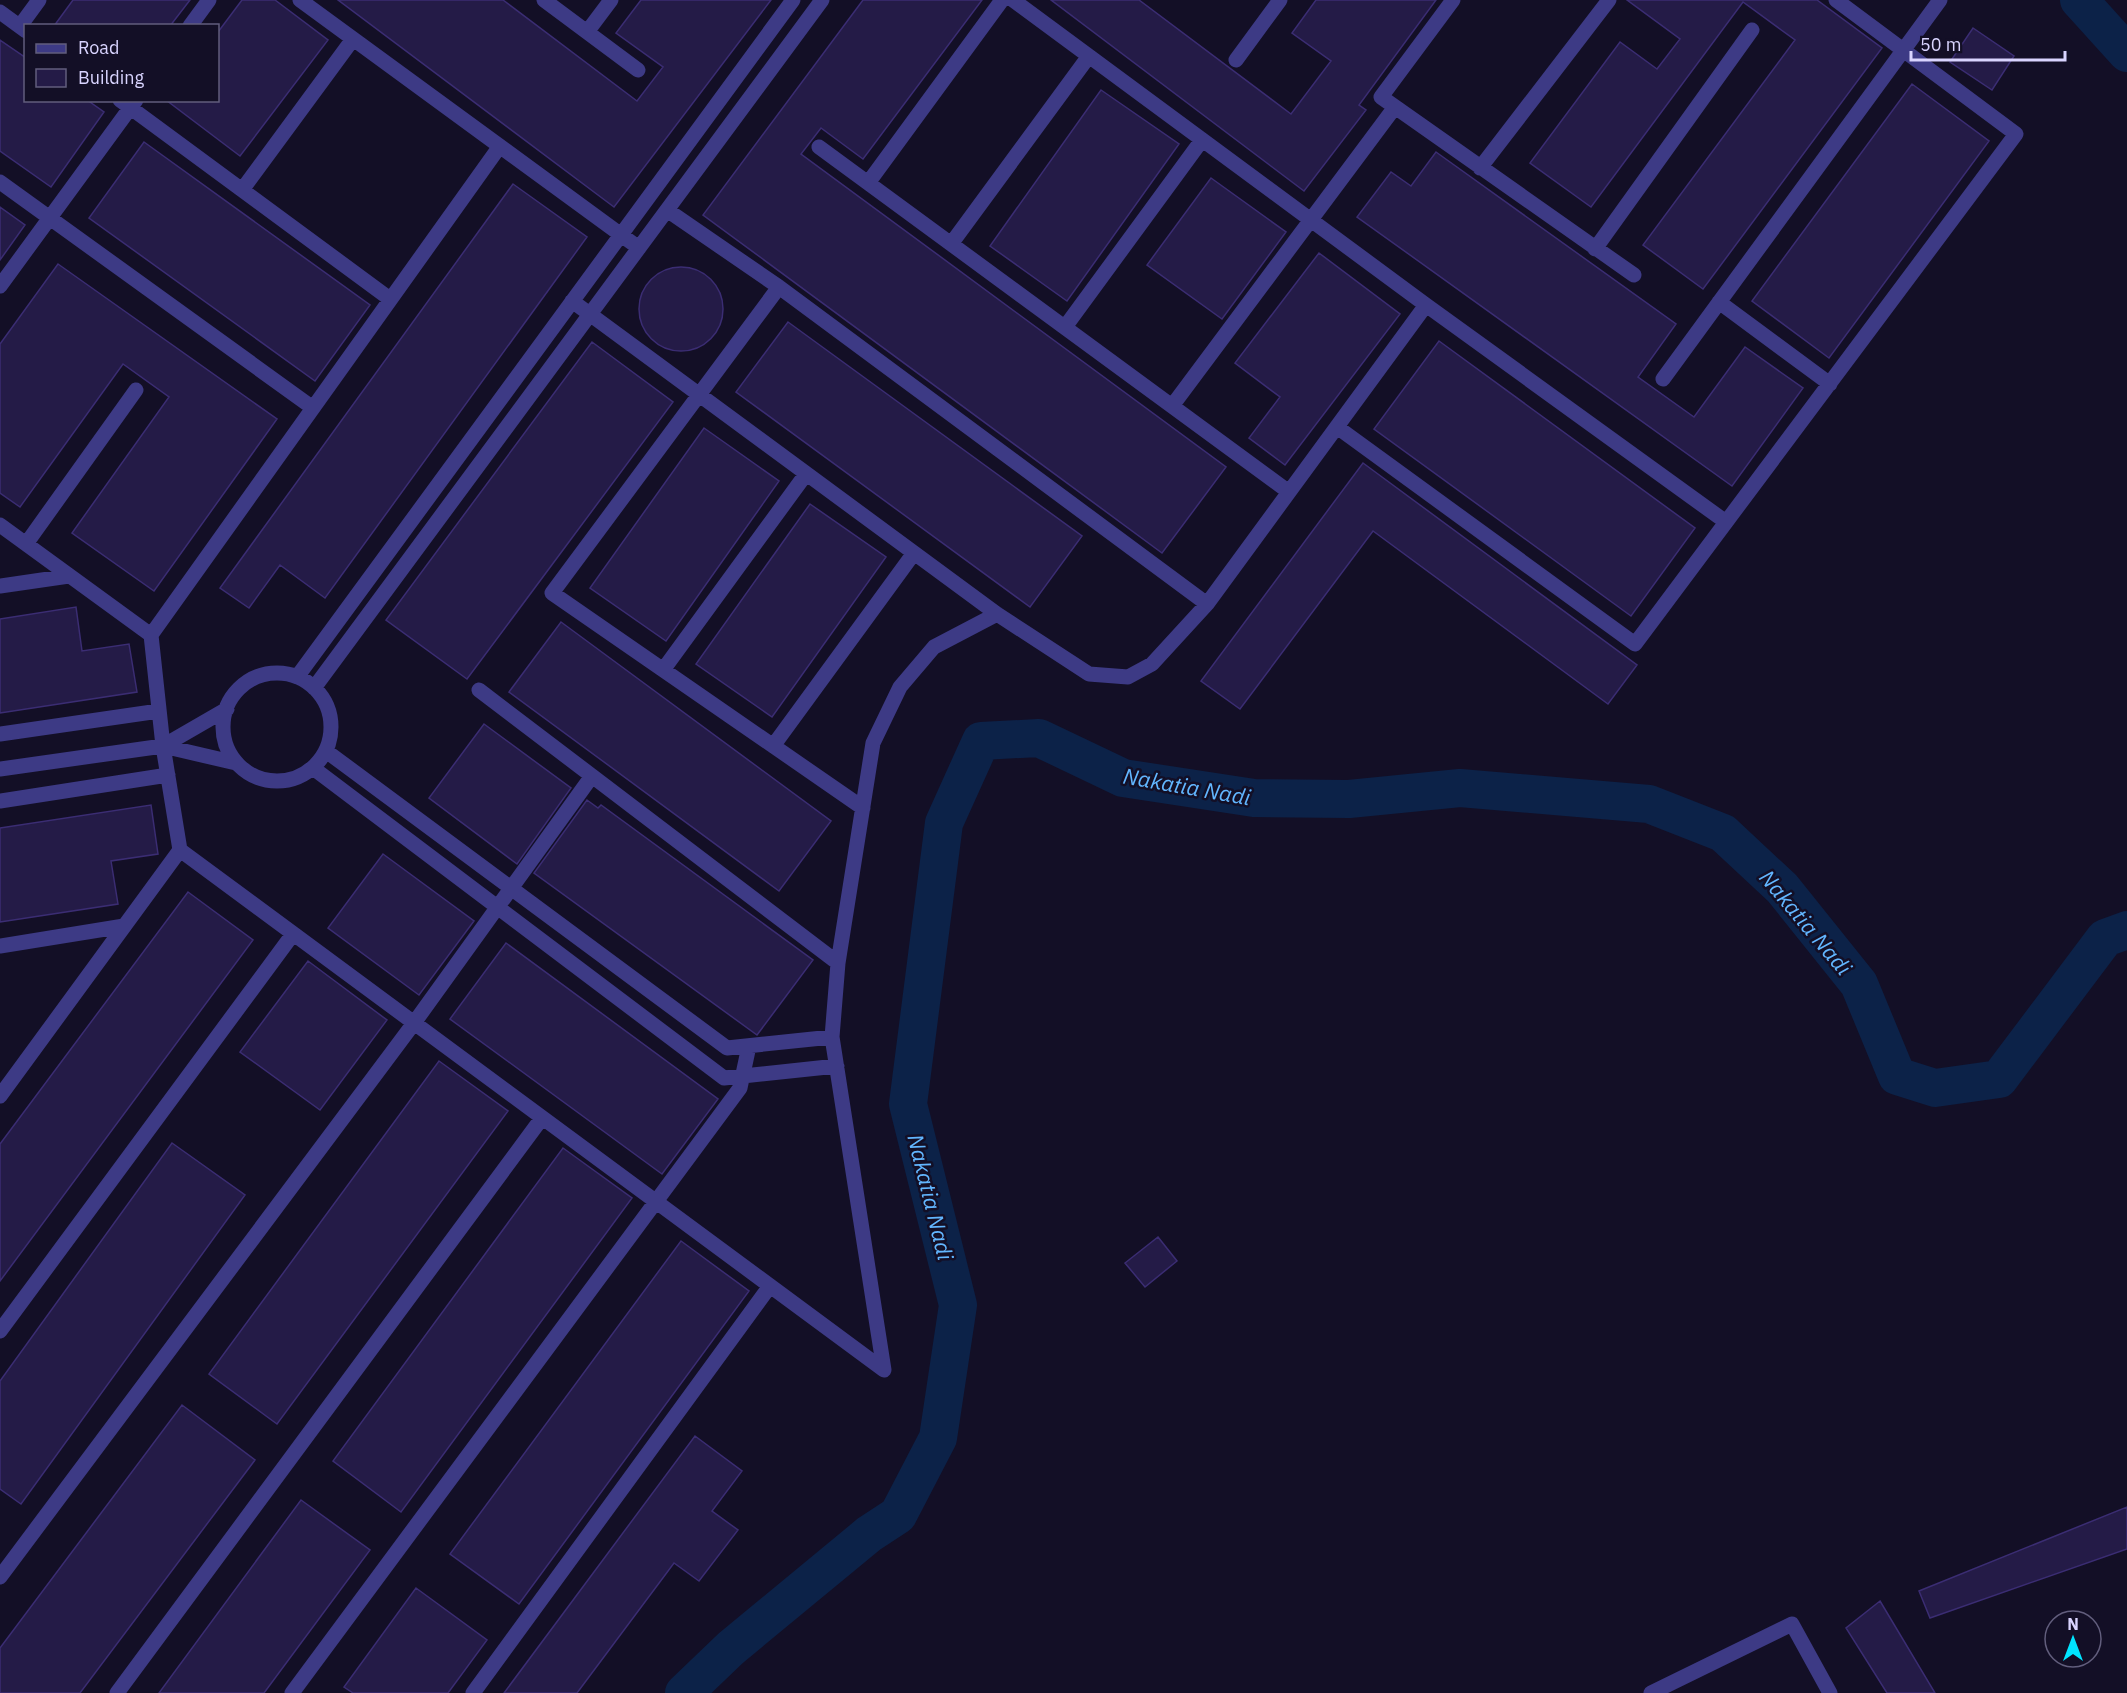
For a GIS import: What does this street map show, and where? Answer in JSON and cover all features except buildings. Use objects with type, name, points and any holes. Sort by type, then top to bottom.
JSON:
[{"type":"street","points":[[26,24],[39,0]]},
{"type":"street","points":[[191,24],[209,0]]},
{"type":"street","points":[[300,0],[639,248]]},
{"type":"street","points":[[544,0],[638,70]]},
{"type":"street","points":[[587,32],[611,0]]},
{"type":"street","points":[[297,677],[793,0]]},
{"type":"street","points":[[314,688],[822,0]]},
{"type":"street","points":[[868,183],[1002,0]]},
{"type":"street","points":[[1013,0],[1426,305],[1726,522]]},
{"type":"street","points":[[1236,60],[1280,0]]},
{"type":"street","points":[[1453,0],[1381,97],[1634,275]]},
{"type":"street","points":[[1337,427],[1635,644],[2016,134],[1836,0]]},
{"type":"street","points":[[1663,379],[1940,0]]},
{"type":"street","points":[[1480,168],[1604,2]]},
{"type":"street","points":[[0,12],[23,29]]},
{"type":"street","points":[[1595,249],[1752,30]]},
{"type":"street","points":[[242,190],[353,39]]},
{"type":"street","points":[[951,244],[1089,56]]},
{"type":"street","points":[[0,286],[50,218],[128,103],[390,299]]},
{"type":"street","points":[[1172,406],[1395,107]]},
{"type":"street","points":[[1065,327],[1202,140]]},
{"type":"street","points":[[500,146],[151,635],[163,746],[180,850],[884,1370],[832,1037],[838,963],[873,742],[900,687],[934,647],[998,614]]},
{"type":"street","points":[[819,147],[1289,492]]},
{"type":"street","points":[[0,182],[313,408]]},
{"type":"street","points":[[667,210],[779,287],[1207,604]]},
{"type":"street","points":[[779,287],[552,593],[863,808]]},
{"type":"street","points":[[572,301],[998,614],[1089,674],[1128,677],[1152,664],[1207,604],[1426,305]]},
{"type":"street","points":[[1719,302],[1830,384]]},
{"type":"street","points":[[26,544],[136,390]]},
{"type":"street","points":[[663,669],[807,474]]},
{"type":"street","points":[[0,525],[151,635]]},
{"type":"street","points":[[773,746],[914,553]]},
{"type":"street","points":[[0,586],[69,576]]},
{"type":"street","points":[[281,673],[297,677],[302,678],[318,691],[329,710],[332,731],[326,751],[313,768],[294,779],[273,782],[253,776],[236,763],[225,745],[222,724],[228,703],[241,686],[260,676],[281,673]]},
{"type":"street","points":[[479,690],[838,963]]},
{"type":"street","points":[[163,746],[227,709]]},
{"type":"street","points":[[0,734],[159,711]]},
{"type":"street","points":[[0,769],[163,746],[236,763]]},
{"type":"street","points":[[326,751],[727,1048],[832,1037]]},
{"type":"street","points":[[313,768],[723,1078],[837,1066]]},
{"type":"street","points":[[0,801],[168,775]]},
{"type":"street","points":[[0,1577],[414,1023],[592,776]]},
{"type":"street","points":[[1,1092],[180,850]]},
{"type":"street","points":[[0,946],[124,926]]},
{"type":"street","points":[[0,1331],[293,934]]},
{"type":"street","points":[[292,1693],[740,1088],[749,1046]]},
{"type":"street","points":[[117,1693],[543,1118]]},
{"type":"street","points":[[473,1693],[770,1286]]},
{"type":"street","points":[[1651,1693],[1792,1624],[1830,1693]]},
{"type":"waterway","name":"Nakatia Nadi","points":[[2079,0],[2127,53]]},
{"type":"waterway","name":"Nakatia Nadi","points":[[684,1693],[731,1648],[869,1534],[898,1515],[938,1438],[958,1305],[908,1104],[944,823],[981,741],[1039,738],[1123,778],[1254,798],[1349,799],[1460,788],[1649,804],[1723,833],[1782,888],[1859,984],[1897,1076],[1935,1088],[1999,1079],[2105,938],[2127,930]]}]
